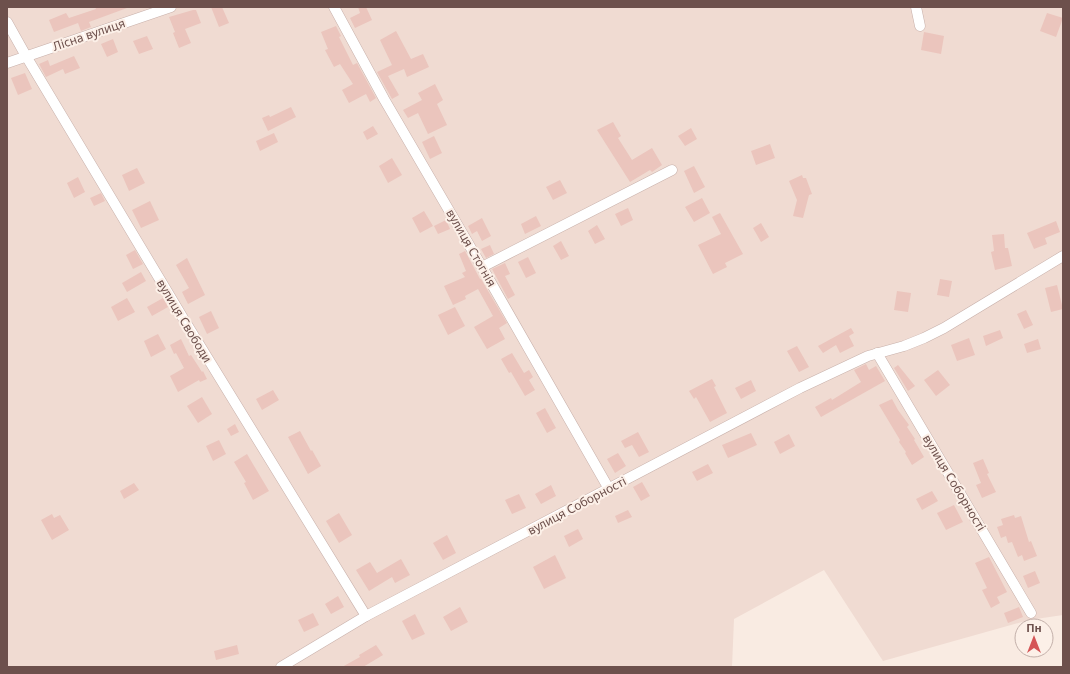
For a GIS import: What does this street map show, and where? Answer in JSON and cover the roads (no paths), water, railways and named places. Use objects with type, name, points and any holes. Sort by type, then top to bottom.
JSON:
[{"type":"street","name":"Лісна вулиця","points":[[7,63],[170,7]]},
{"type":"street","name":"вулиця Стогнія","points":[[334,7],[384,99],[609,489]]},
{"type":"street","points":[[916,7],[920,26]]},
{"type":"street","name":"вулиця Свободи","points":[[7,22],[182,318],[366,616]]},
{"type":"street","points":[[482,267],[672,170]]},
{"type":"street","name":"вулиця Соборності","points":[[288,666],[366,616],[800,388],[877,353],[904,346],[944,328],[1063,256]]},
{"type":"street","name":"вулиця Соборності","points":[[877,353],[1032,613]]}]
